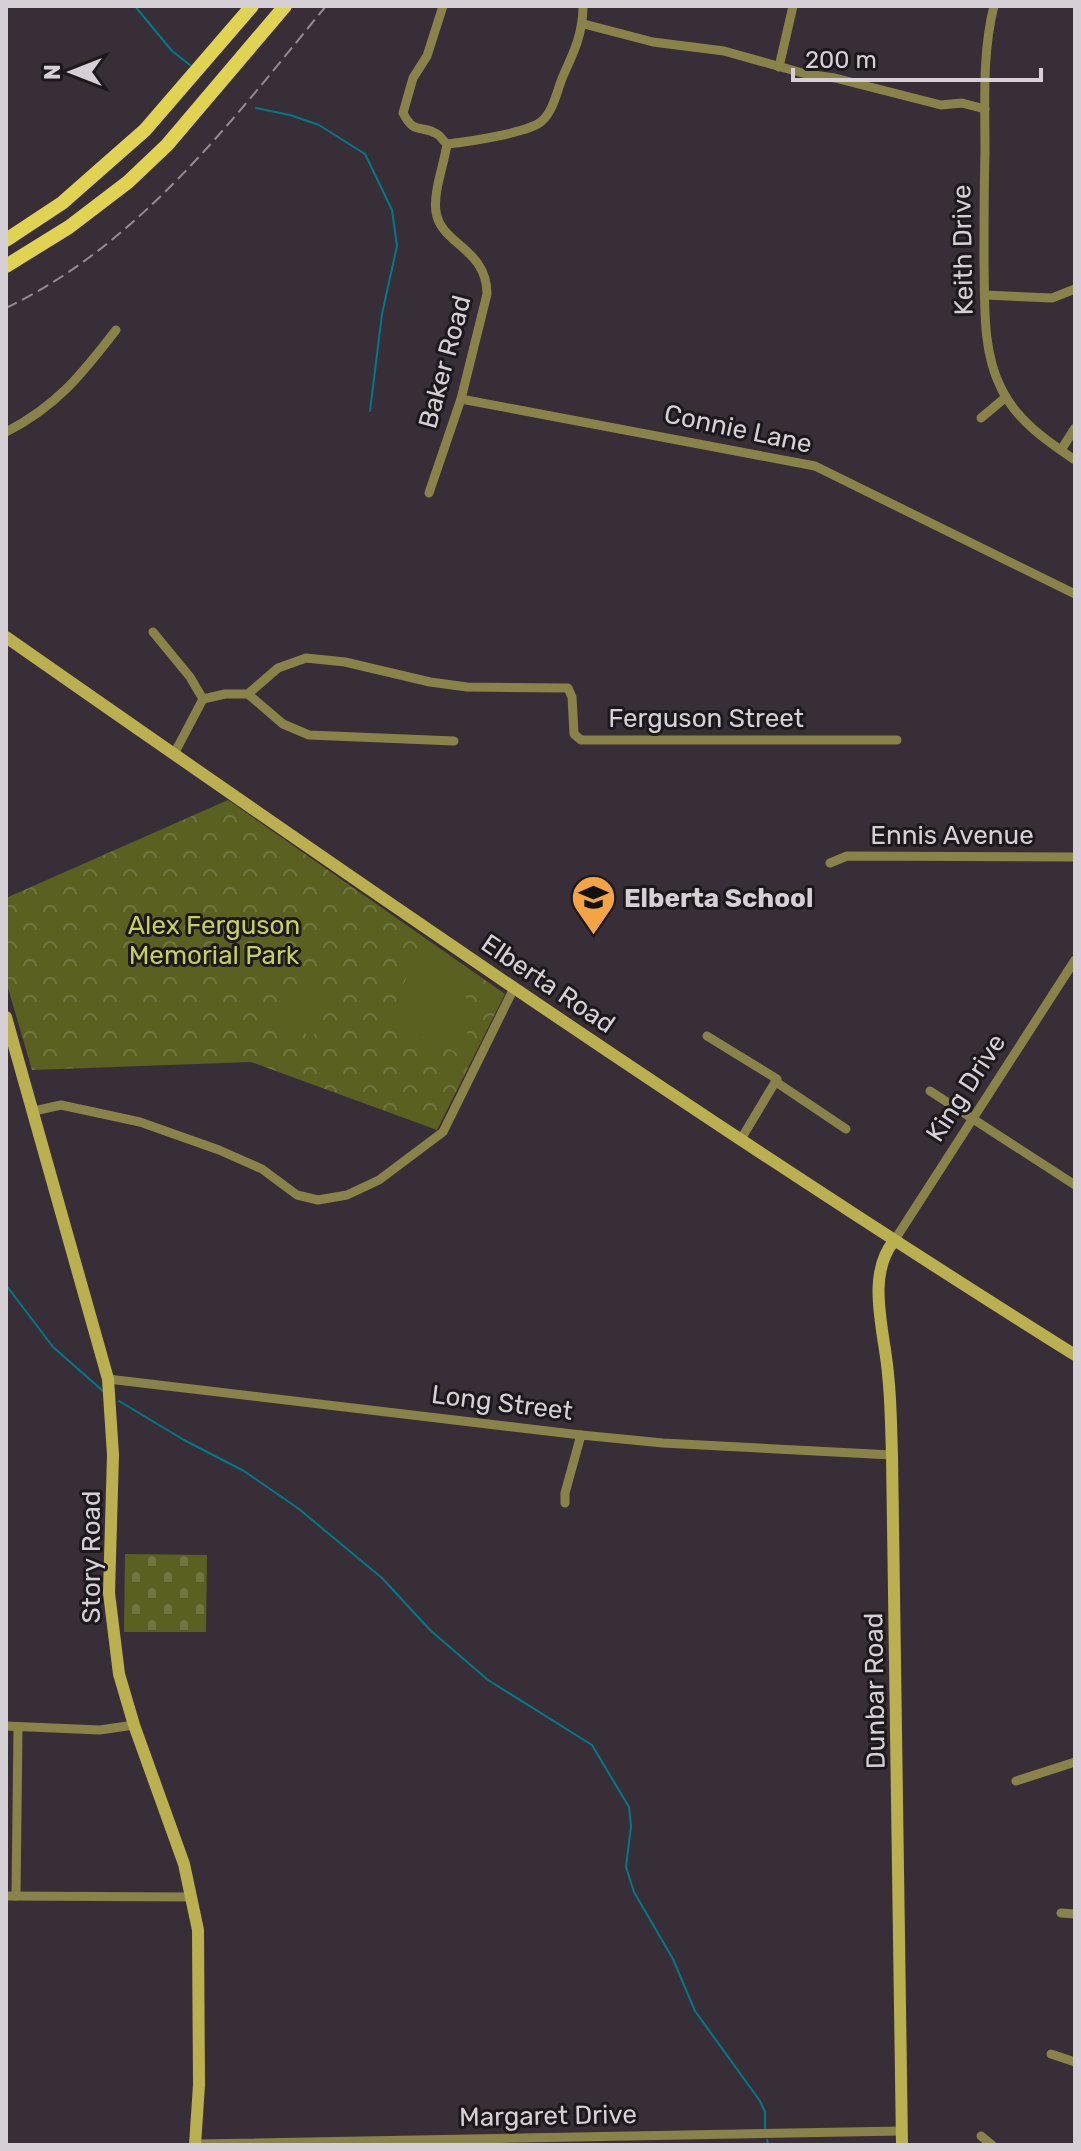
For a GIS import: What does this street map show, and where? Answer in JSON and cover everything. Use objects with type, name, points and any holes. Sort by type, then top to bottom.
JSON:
[{"type":"main road","points":[[6,240],[62,203],[145,130],[252,6]]},
{"type":"main road","points":[[6,266],[69,227],[128,182],[167,145],[285,6]]},
{"type":"street","points":[[443,6],[427,56],[413,78],[403,113],[409,124],[420,130],[435,132],[447,144],[485,139],[526,129],[542,121],[553,105],[584,24],[583,6]]},
{"type":"street","points":[[779,67],[793,6]]},
{"type":"street","name":"Keith Drive","points":[[994,6],[989,23],[985,109],[985,295],[991,364],[1006,397],[1031,427],[1075,460]]},
{"type":"street","points":[[584,24],[653,42],[724,51],[941,105],[962,103],[985,109]]},
{"type":"street","name":"Baker Road","points":[[429,493],[461,399],[487,294],[483,269],[439,221],[436,210],[447,144]]},
{"type":"street","points":[[985,295],[1052,298],[1075,289]]},
{"type":"street","points":[[6,432],[32,419],[77,381],[116,330]]},
{"type":"street","points":[[981,418],[1006,397]]},
{"type":"street","name":"Connie Lane","points":[[461,399],[815,466],[1075,594]]},
{"type":"street","points":[[1061,450],[1075,428]]},
{"type":"street","points":[[153,632],[190,677],[203,699]]},
{"type":"street","name":"Elberta Road","points":[[6,637],[514,988],[894,1241],[1075,1355]]},
{"type":"street","name":"Ferguson Street","points":[[248,694],[278,668],[290,662],[325,658],[461,686],[568,688],[572,697],[574,734],[581,740],[897,740]]},
{"type":"street","points":[[174,754],[203,699],[225,694],[248,694],[283,724],[309,735],[454,741]]},
{"type":"street","name":"Ennis Avenue","points":[[830,863],[847,856],[1075,857]]},
{"type":"street","name":"King Drive","points":[[894,1241],[1075,960]]},
{"type":"street","points":[[34,1111],[61,1105],[140,1122],[262,1169],[297,1195],[318,1200],[347,1195],[379,1180],[443,1132],[514,988]]},
{"type":"street","name":"Story Road","points":[[6,1017],[108,1379],[113,1455],[110,1618],[119,1674],[192,1897],[200,1957],[196,2144]]},
{"type":"street","points":[[707,1036],[777,1079],[776,1082],[846,1129]]},
{"type":"street","points":[[741,1139],[776,1082]]},
{"type":"street","points":[[930,1091],[1075,1185]]},
{"type":"street","name":"Dunbar Road","points":[[894,1241],[882,1263],[879,1292],[887,1354],[892,1455],[902,2145]]},
{"type":"street","name":"Long Street","points":[[108,1379],[663,1443],[892,1455]]},
{"type":"street","points":[[565,1503],[568,1479],[581,1435]]},
{"type":"street","points":[[6,1726],[100,1730],[134,1725]]},
{"type":"street","points":[[18,1727],[11,1896],[192,1897]]},
{"type":"street","points":[[1016,1781],[1075,1762]]},
{"type":"street","points":[[1061,1913],[1075,1914]]},
{"type":"street","points":[[1051,2054],[1075,2062]]},
{"type":"street","name":"Margaret Drive","points":[[196,2144],[902,2131]]},
{"type":"street","points":[[981,2136],[992,2145]]},
{"type":"green space","name":"Alex Ferguson Memorial Park","points":[[228,800],[505,994],[437,1130],[251,1062],[32,1070],[6,981],[6,898]]},
{"type":"green space","points":[[425,952],[450,971],[466,997],[469,1026],[462,1049],[456,1052],[387,1021],[417,955]]},
{"type":"green space","points":[[293,986],[329,1002],[313,1037],[277,1021]]},
{"type":"green space","points":[[125,1554],[207,1555],[206,1632],[124,1632]]},
{"type":"waterway","points":[[135,6],[172,51],[190,65]]},
{"type":"waterway","points":[[256,108],[319,125],[365,154],[392,210],[397,246],[382,314],[370,411]]},
{"type":"waterway","points":[[6,1285],[53,1347],[103,1391]]},
{"type":"waterway","points":[[119,1401],[244,1471],[299,1509],[382,1578],[430,1630],[488,1680],[592,1745],[629,1807],[631,1826],[626,1867],[634,1892],[673,1959],[695,2011],[760,2101],[765,2112],[765,2128]]},
{"type":"waterway","points":[[767,2140],[768,2145]]},
{"type":"railway","points":[[6,308],[100,250],[142,214],[220,134],[326,6]]},
{"type":"place","name":"Elberta School","points":[[593,937]]}]
